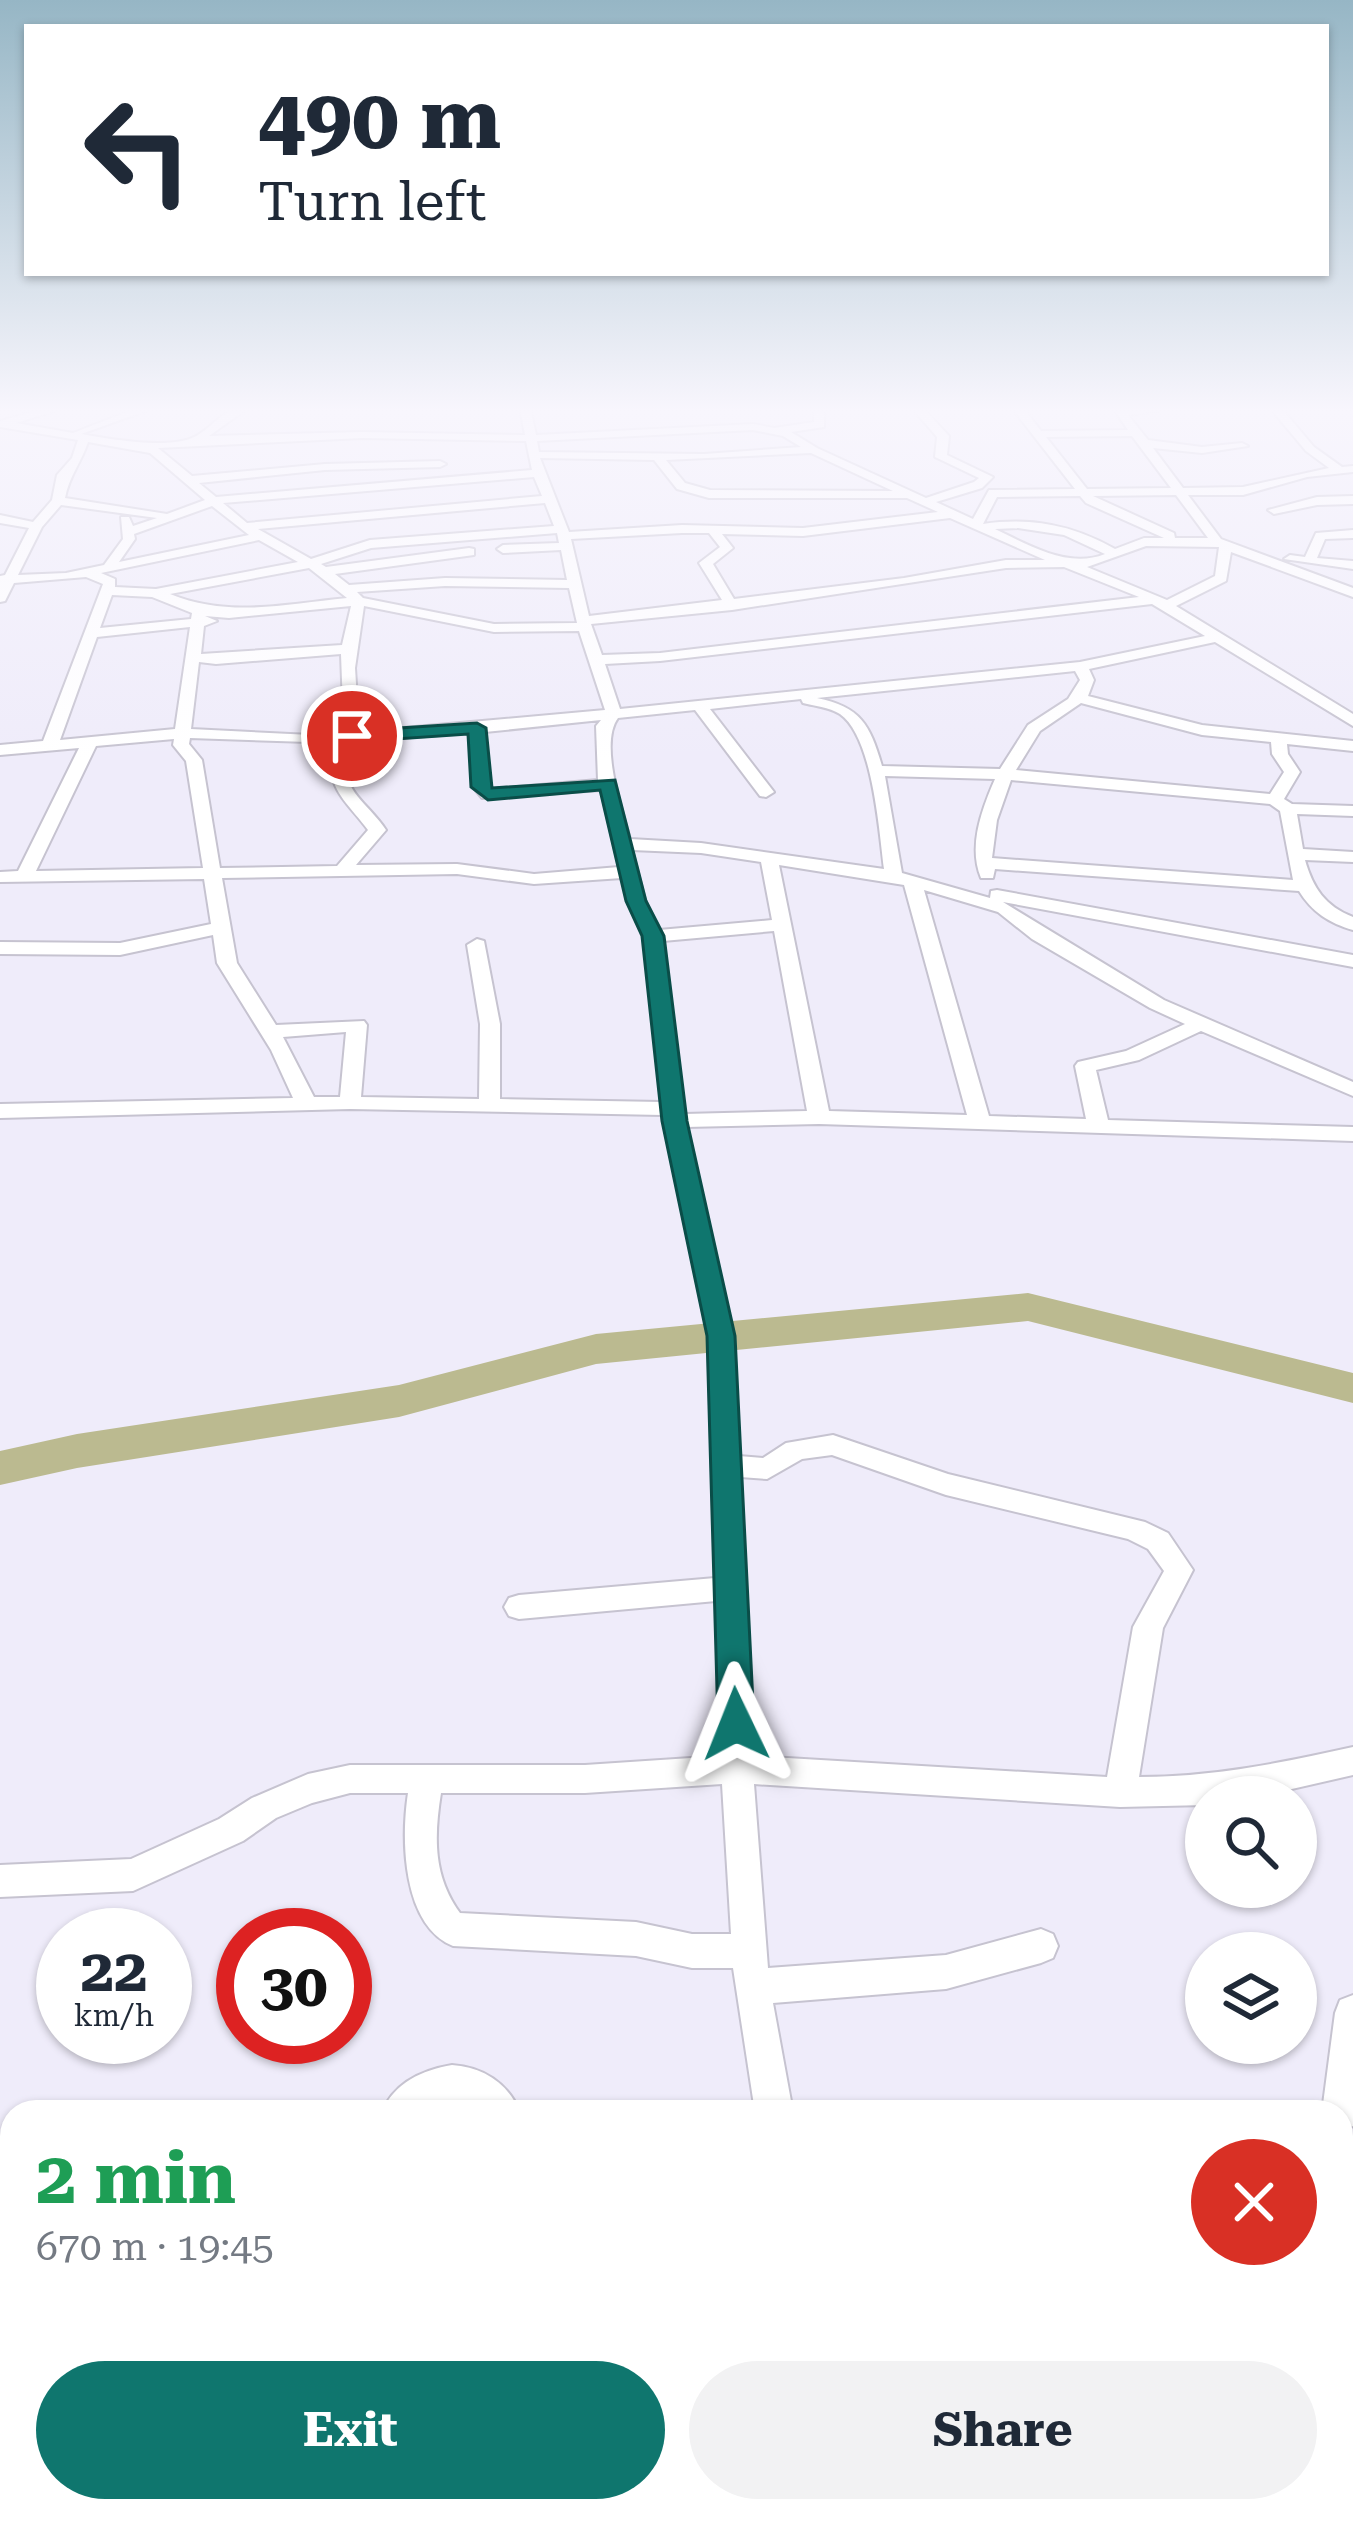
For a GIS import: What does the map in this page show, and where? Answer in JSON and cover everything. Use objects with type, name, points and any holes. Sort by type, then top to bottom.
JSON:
[{"type":"street","points":[[0,598],[5,579],[36,526]]},
{"type":"street","points":[[127,526],[131,531]]},
{"type":"street","points":[[131,531],[147,526]]},
{"type":"street","points":[[244,526],[323,571],[354,595],[494,628],[584,624],[1006,563],[1071,564],[1116,555],[1144,542],[1221,544],[1353,593]]},
{"type":"street","points":[[559,526],[584,624],[614,713]]},
{"type":"street","points":[[106,591],[154,593],[308,563],[390,541],[867,526]]},
{"type":"street","points":[[979,526],[1160,603],[1353,721]]},
{"type":"street","points":[[1045,526],[1116,555]]},
{"type":"street","points":[[1146,526],[1184,541]]},
{"type":"street","points":[[1156,530],[1163,526]]},
{"type":"street","points":[[597,660],[1160,603],[1221,578],[1221,544],[1207,526]]},
{"type":"street","points":[[108,568],[124,550],[131,531]]},
{"type":"street","points":[[715,533],[727,548],[706,562],[732,605]]},
{"type":"street","points":[[1310,560],[1320,536],[1353,534]]},
{"type":"street","points":[[5,579],[88,573],[258,537]]},
{"type":"street","points":[[323,571],[564,537]]},
{"type":"street","points":[[1006,563],[1015,551],[1010,541]]},
{"type":"street","points":[[1262,556],[1353,565]]},
{"type":"street","points":[[50,746],[109,579],[88,573]]},
{"type":"street","points":[[92,633],[445,582],[575,584]]},
{"type":"street","points":[[154,593],[198,618]]},
{"type":"street","points":[[352,736],[346,684],[354,595]]},
{"type":"street","points":[[198,618],[181,745],[194,760],[197,800],[216,875],[217,928],[227,964],[308,1105]]},
{"type":"street","points":[[0,765],[7,749],[186,733],[289,741],[477,728],[1080,665],[1220,638]]},
{"type":"street","points":[[193,658],[350,649]]},
{"type":"street","points":[[1080,665],[1087,688],[1039,723],[990,812],[982,863],[1001,901],[1083,962],[1200,1024],[1353,1090]]},
{"type":"street","points":[[794,697],[850,715],[875,771],[903,879],[980,1121]]},
{"type":"street","points":[[1079,698],[1165,722],[1279,742],[1353,746]]},
{"type":"street","points":[[700,706],[766,792]]},
{"type":"street","points":[[614,713],[604,726],[608,784],[636,901],[653,936],[674,1115],[721,1336],[737,1769],[752,1988],[772,2100]]},
{"type":"street","points":[[477,728],[481,787],[488,794],[608,784]]},
{"type":"street","points":[[341,872],[377,830],[345,794],[338,759],[340,748],[352,736]]},
{"type":"street","points":[[1279,742],[1280,754],[1292,772],[1281,805],[1301,886]]},
{"type":"street","points":[[25,876],[89,743]]},
{"type":"street","points":[[875,771],[1011,768],[1047,778],[1353,811]]},
{"type":"street","points":[[623,844],[770,857],[1351,961],[1343,921],[1301,886],[982,863]]},
{"type":"street","points":[[1294,854],[1353,857]]},
{"type":"street","points":[[770,857],[818,1117]]},
{"type":"street","points":[[0,877],[457,868],[534,879],[631,872]]},
{"type":"street","points":[[653,936],[780,926]]},
{"type":"street","points":[[0,948],[120,949],[217,928]]},
{"type":"street","points":[[477,945],[488,989],[494,1047],[489,1104]]},
{"type":"street","points":[[1098,1125],[1085,1066],[1132,1056],[1200,1024]]},
{"type":"street","points":[[269,1032],[357,1025],[350,1103]]},
{"type":"street","points":[[0,1112],[489,1104],[674,1115],[1353,1134]]},
{"type":"street","points":[[728,1465],[767,1469],[796,1450],[833,1445],[946,1484],[1135,1530],[1157,1541],[1179,1570],[1148,1627],[1120,1792]]},
{"type":"street","points":[[519,1607],[733,1588]]},
{"type":"street","points":[[0,1881],[133,1875],[308,1789],[350,1779],[585,1779],[737,1769],[1191,1792],[1353,1761]]},
{"type":"street","points":[[428,1778],[416,1853],[419,1870],[445,1923],[453,1929],[636,1939],[692,1951],[750,1951]]},
{"type":"street","points":[[752,1988],[946,1972],[1041,1946]]},
{"type":"street","points":[[1342,2100],[1353,2013]]},
{"type":"street","points":[[411,2100],[418,2092],[449,2081],[477,2086],[490,2100]]},
{"type":"waterway","points":[[0,1468],[77,1451],[399,1401],[596,1349],[1028,1307],[1353,1388]]},
{"type":"route","points":[[352,736],[477,728],[481,787],[488,794],[608,784],[636,901],[653,936],[674,1121],[721,1336],[736,1724]]}]
